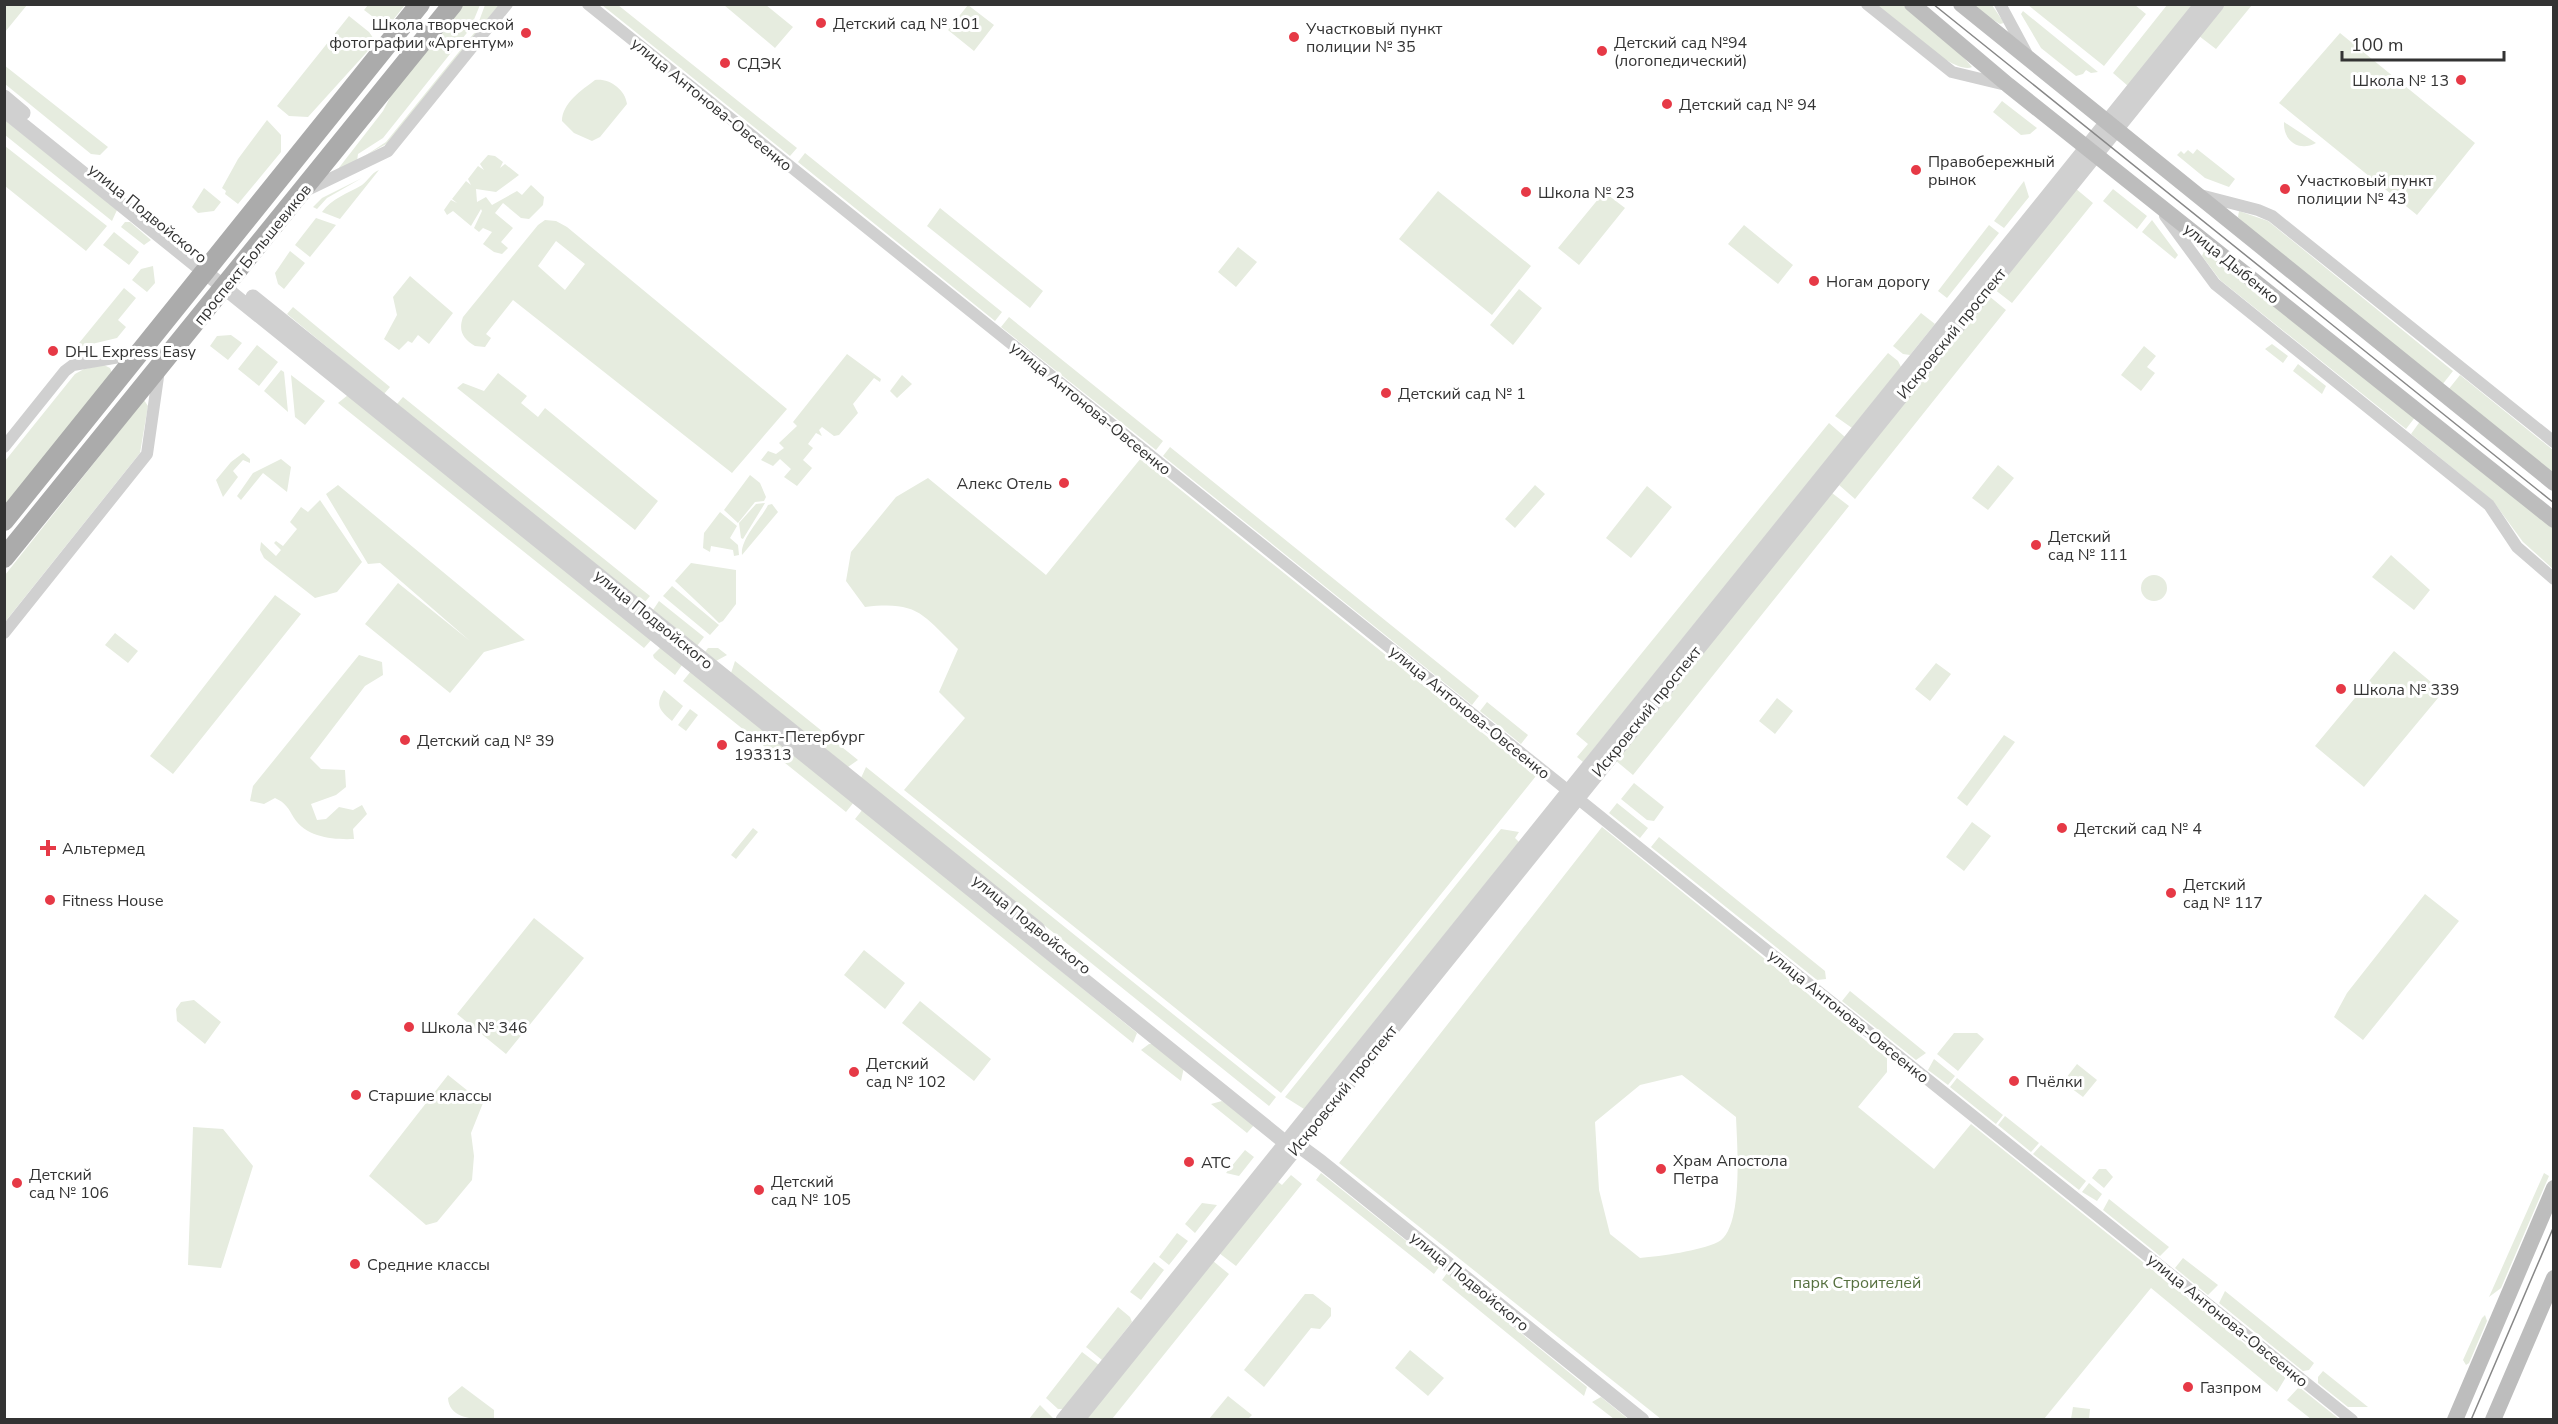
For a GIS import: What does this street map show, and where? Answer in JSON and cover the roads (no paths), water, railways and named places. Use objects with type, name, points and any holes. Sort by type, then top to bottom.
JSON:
[{"type":"main road","name":"проспект Большевиков","points":[[4,521],[420,4]]},
{"type":"main road","name":"проспект Большевиков","points":[[4,558],[453,4]]},
{"type":"main road","name":"улица Дыбенко","points":[[1912,4],[2008,85],[2553,520]]},
{"type":"main road","name":"улица Дыбенко","points":[[1960,4],[2553,483]]},
{"type":"main road","points":[[2455,1419],[2553,1188]]},
{"type":"main road","points":[[2493,1419],[2553,1278]]},
{"type":"street","points":[[301,193],[388,151],[507,4]]},
{"type":"street","name":"улица Антонова-Овсеенко","points":[[588,4],[2352,1419]]},
{"type":"street","points":[[1867,4],[1952,72],[2008,85]]},
{"type":"street","points":[[2000,4],[2032,62]]},
{"type":"street","name":"Искровский проспект","points":[[1063,1419],[1292,1141],[2111,125],[2202,4]]},
{"type":"street","name":"Искровский проспект","points":[[2111,125],[2217,4]]},
{"type":"street","name":"улица Подвойского","points":[[4,97],[207,267]]},
{"type":"street","name":"улица Подвойского","points":[[4,110],[228,283],[1292,1141],[1642,1419]]},
{"type":"street","points":[[2196,194],[2258,210],[2272,216],[2553,442]]},
{"type":"street","points":[[2156,203],[2215,284],[2489,505],[2517,547],[2553,579]]},
{"type":"street","points":[[4,447],[65,371],[73,365],[137,354]]},
{"type":"street","points":[[4,633],[147,454],[159,369]]},
{"type":"street","name":"Искровский проспект","points":[[1077,1419],[1292,1141]]},
{"type":"tram line","points":[[1933,4],[2554,503]]},
{"type":"tram line","points":[[2471,1420],[2554,1226]]},
{"type":"place","name":"Детский сад № 101","points":[[821,23]]},
{"type":"place","name":"Школа творческой фотографии «Аргентум»","points":[[526,33]]},
{"type":"place","name":"Участковый пункт полиции № 35","points":[[1294,37]]},
{"type":"place","name":"Детский сад №94 (логопедический)","points":[[1602,51]]},
{"type":"place","name":"СДЭК","points":[[725,63]]},
{"type":"place","name":"Школа № 13","points":[[2461,80]]},
{"type":"place","name":"Детский сад № 94","points":[[1667,104]]},
{"type":"place","name":"Правобережный рынок","points":[[1916,170]]},
{"type":"place","name":"Участковый пункт полиции № 43","points":[[2285,189]]},
{"type":"place","name":"Школа № 23","points":[[1526,192]]},
{"type":"place","name":"Ногам дорогу","points":[[1814,281]]},
{"type":"place","name":"DHL Express Easy","points":[[53,351]]},
{"type":"place","name":"Детский сад № 1","points":[[1386,393]]},
{"type":"place","name":"Алекс Отель","points":[[1064,483]]},
{"type":"place","name":"Детский сад № 111","points":[[2036,545]]},
{"type":"place","name":"Школа № 339","points":[[2341,689]]},
{"type":"place","name":"Детский сад № 39","points":[[405,740]]},
{"type":"place","name":"Санкт-Петербург 193313","points":[[722,745]]},
{"type":"place","name":"Детский сад № 4","points":[[2062,828]]},
{"type":"place","name":"Альтермед","points":[[48,848]]},
{"type":"place","name":"Детский сад № 117","points":[[2171,893]]},
{"type":"place","name":"Fitness House","points":[[50,900]]},
{"type":"place","name":"Школа № 346","points":[[409,1027]]},
{"type":"place","name":"Детский сад № 102","points":[[854,1072]]},
{"type":"place","name":"Пчёлки","points":[[2014,1081]]},
{"type":"place","name":"Старшие классы","points":[[356,1095]]},
{"type":"place","name":"АТС","points":[[1189,1162]]},
{"type":"place","name":"Храм Апостола Петра","points":[[1661,1169]]},
{"type":"place","name":"Детский сад № 106","points":[[17,1183]]},
{"type":"place","name":"Детский сад № 105","points":[[759,1190]]},
{"type":"place","name":"Средние классы","points":[[355,1264]]},
{"type":"place","name":"Газпром","points":[[2188,1387]]},
{"type":"park label","name":"парк Строителей","points":[[1857,1282]]}]
